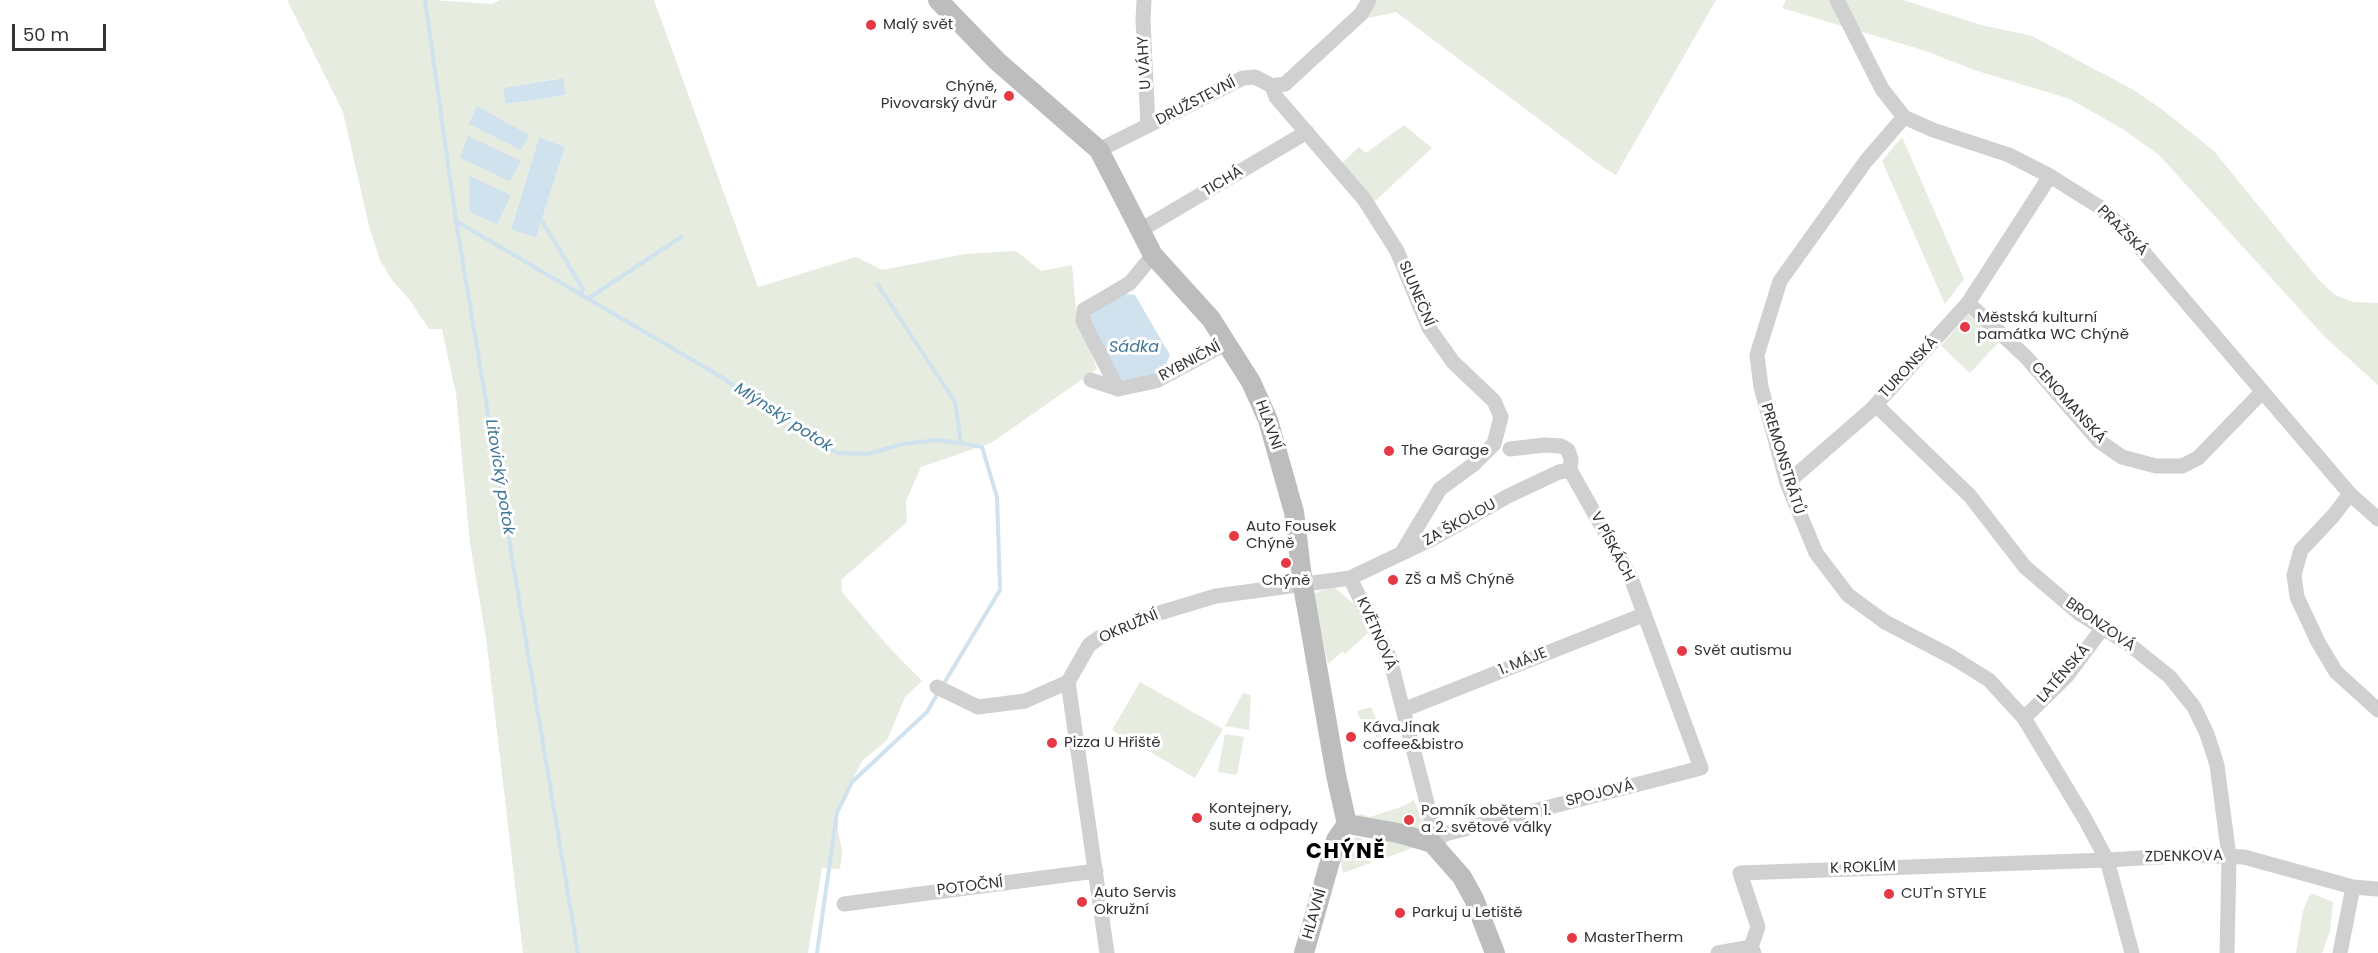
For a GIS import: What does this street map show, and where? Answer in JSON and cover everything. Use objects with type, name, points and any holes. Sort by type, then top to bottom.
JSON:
[{"type":"street","name":"HLAVNÍ","points":[[939,0],[997,61],[1099,150],[1153,255],[1184,286],[1211,319],[1251,382],[1269,420],[1294,513],[1303,586],[1336,775],[1347,824],[1336,840],[1304,953]]},
{"type":"street","name":"U VÁHY","points":[[1144,0],[1148,126]]},
{"type":"street","points":[[1272,86],[1285,84],[1361,14],[1369,0]]},
{"type":"street","name":"PRAŽSKÁ","points":[[1837,0],[1882,89],[1904,117],[1933,130],[2009,155],[2050,176],[2098,206],[2122,227],[2350,494],[2378,519]]},
{"type":"street","name":"DRUŽSTEVNÍ","points":[[1099,150],[1243,78],[1255,77],[1272,86]]},
{"type":"street","name":"SLUNEČNÍ","points":[[1272,86],[1275,97],[1364,200],[1397,251],[1429,328],[1453,362],[1494,401],[1502,417],[1494,444],[1474,464],[1440,489],[1401,554]]},
{"type":"street","name":"PREMONSTRÁTŮ","points":[[1904,117],[1866,161],[1780,281],[1757,355],[1761,387],[1787,483],[1816,553],[1848,595],[1885,622],[1952,657],[1989,680],[2024,718],[2085,819],[2106,860],[2132,953]]},
{"type":"street","name":"TICHÁ","points":[[1139,231],[1307,132]]},
{"type":"street","name":"TURONSKÁ","points":[[1787,483],[1875,405],[1968,303],[2050,176]]},
{"type":"street","points":[[1118,389],[1083,321],[1084,310],[1130,284],[1153,255]]},
{"type":"street","name":"CENOMANSKÁ","points":[[1968,303],[2026,357],[2099,441],[2122,457],[2156,466],[2182,466],[2198,458],[2262,392]]},
{"type":"street","name":"RYBNIČNÍ","points":[[1118,389],[1156,381],[1227,343]]},
{"type":"street","points":[[1091,380],[1118,389]]},
{"type":"street","name":"BRONZOVÁ","points":[[1875,405],[1970,496],[2025,567],[2080,614],[2130,645],[2170,677],[2194,708],[2207,734],[2217,765],[2229,856],[2227,953]]},
{"type":"street","name":"V PÍSKÁCH","points":[[1510,449],[1561,446],[1568,450],[1571,459],[1570,470],[1631,578],[1701,768]]},
{"type":"street","name":"ZA ŠKOLOU","points":[[1350,578],[1434,538],[1508,496],[1559,472],[1570,470]]},
{"type":"street","points":[[2350,494],[2301,550],[2294,575],[2297,597],[2318,642],[2336,672],[2378,710]]},
{"type":"street","points":[[1303,586],[1350,578]]},
{"type":"street","name":"KVĚTNOVÁ","points":[[1350,578],[1390,659],[1433,826],[1432,843]]},
{"type":"street","name":"OKRUŽNÍ","points":[[1068,682],[1089,645],[1099,638],[1156,614],[1216,596],[1303,586]]},
{"type":"street","name":"1. MÁJE","points":[[1403,710],[1643,615]]},
{"type":"street","name":"LATÉNSKÁ","points":[[2024,718],[2066,677],[2102,629]]},
{"type":"street","points":[[937,687],[978,707],[1025,701],[1068,682],[1107,953]]},
{"type":"street","name":"SPOJOVÁ","points":[[1432,843],[1444,834],[1701,768]]},
{"type":"street","points":[[1347,824],[1398,833],[1432,843],[1462,877],[1474,899],[1495,953]]},
{"type":"street","name":"ZDENKOVA","points":[[1987,863],[2193,855],[2244,857],[2280,865],[2353,887],[2378,890]]},
{"type":"street","name":"K ROKLÍM","points":[[1752,950],[1758,927],[1740,873],[1987,863]]},
{"type":"street","name":"POTOČNÍ","points":[[844,904],[1096,871]]},
{"type":"street","points":[[2340,953],[2353,887]]},
{"type":"street","points":[[1718,953],[1752,950]]},
{"type":"shaded area","points":[[287,0],[433,0],[492,4],[500,0],[654,0],[758,287],[856,257],[882,270],[965,254],[1016,251],[1041,271],[1072,265],[1076,311],[1097,369],[991,443],[921,467],[906,501],[907,522],[841,580],[842,592],[887,645],[922,681],[905,697],[887,740],[862,761],[838,809],[838,831],[842,851],[840,869],[822,868],[808,953],[523,953],[486,638],[470,543],[456,394],[442,329],[429,329],[380,260],[369,226],[343,112]],"holes":[[[562,78],[566,95],[505,104],[503,88]],[[539,137],[565,147],[536,238],[511,228]]]},
{"type":"shaded area","points":[[1363,0],[1716,0],[1616,175],[1396,12],[1346,23]]},
{"type":"shaded area","points":[[1786,0],[1903,0],[1981,25],[2032,36],[2132,89],[2163,110],[2214,151],[2318,279],[2335,295],[2353,302],[2378,303],[2378,385],[2325,337],[2159,155],[2124,130],[2070,99],[1974,70],[1926,51],[1782,8]]},
{"type":"shaded area","points":[[1404,125],[1432,148],[1374,202],[1342,163],[1359,147],[1366,153]]},
{"type":"shaded area","points":[[1902,137],[1964,279],[1945,304],[1882,161]]},
{"type":"shaded area","points":[[1968,314],[1999,342],[1970,373],[1941,346]]},
{"type":"shaded area","points":[[1333,586],[1355,605],[1368,633],[1345,654],[1342,652],[1328,664],[1313,594]]},
{"type":"shaded area","points":[[1140,682],[1223,729],[1195,778],[1112,730]]},
{"type":"shaded area","points":[[1243,693],[1251,695],[1249,730],[1225,726]]},
{"type":"shaded area","points":[[1371,707],[1381,736],[1376,737],[1372,725],[1366,719],[1360,719],[1357,711]]},
{"type":"shaded area","points":[[1225,734],[1244,737],[1237,775],[1218,772]]},
{"type":"shaded area","points":[[1414,800],[1421,819],[1427,821],[1426,833],[1355,816],[1361,814],[1370,817],[1404,806]]},
{"type":"shaded area","points":[[1357,837],[1363,839],[1371,863],[1343,873],[1339,852],[1346,843]]},
{"type":"shaded area","points":[[1386,838],[1420,845],[1386,858],[1382,857],[1378,843]]},
{"type":"shaded area","points":[[2313,894],[2333,902],[2330,931],[2322,953],[2296,953],[2303,911],[2309,896]]},
{"type":"water","points":[[563,78],[566,95],[505,104],[503,88]]},
{"type":"water","points":[[477,106],[529,135],[521,150],[469,124]]},
{"type":"water","points":[[468,136],[521,161],[510,181],[460,158]]},
{"type":"water","points":[[539,137],[565,147],[536,238],[511,229]]},
{"type":"water","points":[[469,176],[511,195],[497,224],[470,212]]},
{"type":"water","name":"Sádka","points":[[1126,294],[1135,295],[1170,355],[1164,369],[1137,382],[1125,383],[1118,376],[1090,320],[1093,310]]},
{"type":"waterway","name":"Litovický potok","points":[[425,0],[456,221],[578,953]]},
{"type":"waterway","points":[[539,216],[583,289],[581,293]]},
{"type":"waterway","name":"Mlýnský potok","points":[[456,221],[718,375],[837,453],[868,454],[902,444],[939,440],[982,447],[997,497],[1000,590],[943,685]]},
{"type":"waterway","points":[[589,298],[681,237]]},
{"type":"waterway","points":[[878,285],[955,402],[961,443]]},
{"type":"waterway","name":"Mlýnský potok","points":[[817,953],[837,813],[852,782],[927,712],[939,691]]},
{"type":"place","name":"Malý svět","points":[[871,25]]},
{"type":"place","name":"Chýně, Pivovarský dvůr","points":[[1009,96]]},
{"type":"place","name":"Městská kulturní památka WC Chýně","points":[[1965,327]]},
{"type":"place","name":"The Garage","points":[[1389,451]]},
{"type":"place","name":"Auto Fousek Chýně","points":[[1234,536]]},
{"type":"place","name":"Chýně","points":[[1286,563]]},
{"type":"place","name":"ZŠ a MŠ Chýně","points":[[1393,580]]},
{"type":"place","name":"Svět autismu","points":[[1682,651]]},
{"type":"place","name":"KávaJinak coffee&bistro","points":[[1351,737]]},
{"type":"place","name":"Pizza U Hřiště","points":[[1052,743]]},
{"type":"place","name":"Kontejnery, sute a odpady","points":[[1197,818]]},
{"type":"place","name":"Pomník obětem 1. a 2. světové války","points":[[1409,820]]},
{"type":"place","name":"CUT'n STYLE","points":[[1889,894]]},
{"type":"place","name":"Auto Servis Okružní","points":[[1082,902]]},
{"type":"place","name":"Parkuj u Letiště","points":[[1400,913]]},
{"type":"place","name":"MasterTherm","points":[[1572,938]]},
{"type":"district","name":"CHÝNĚ","points":[[1346,853]]}]
